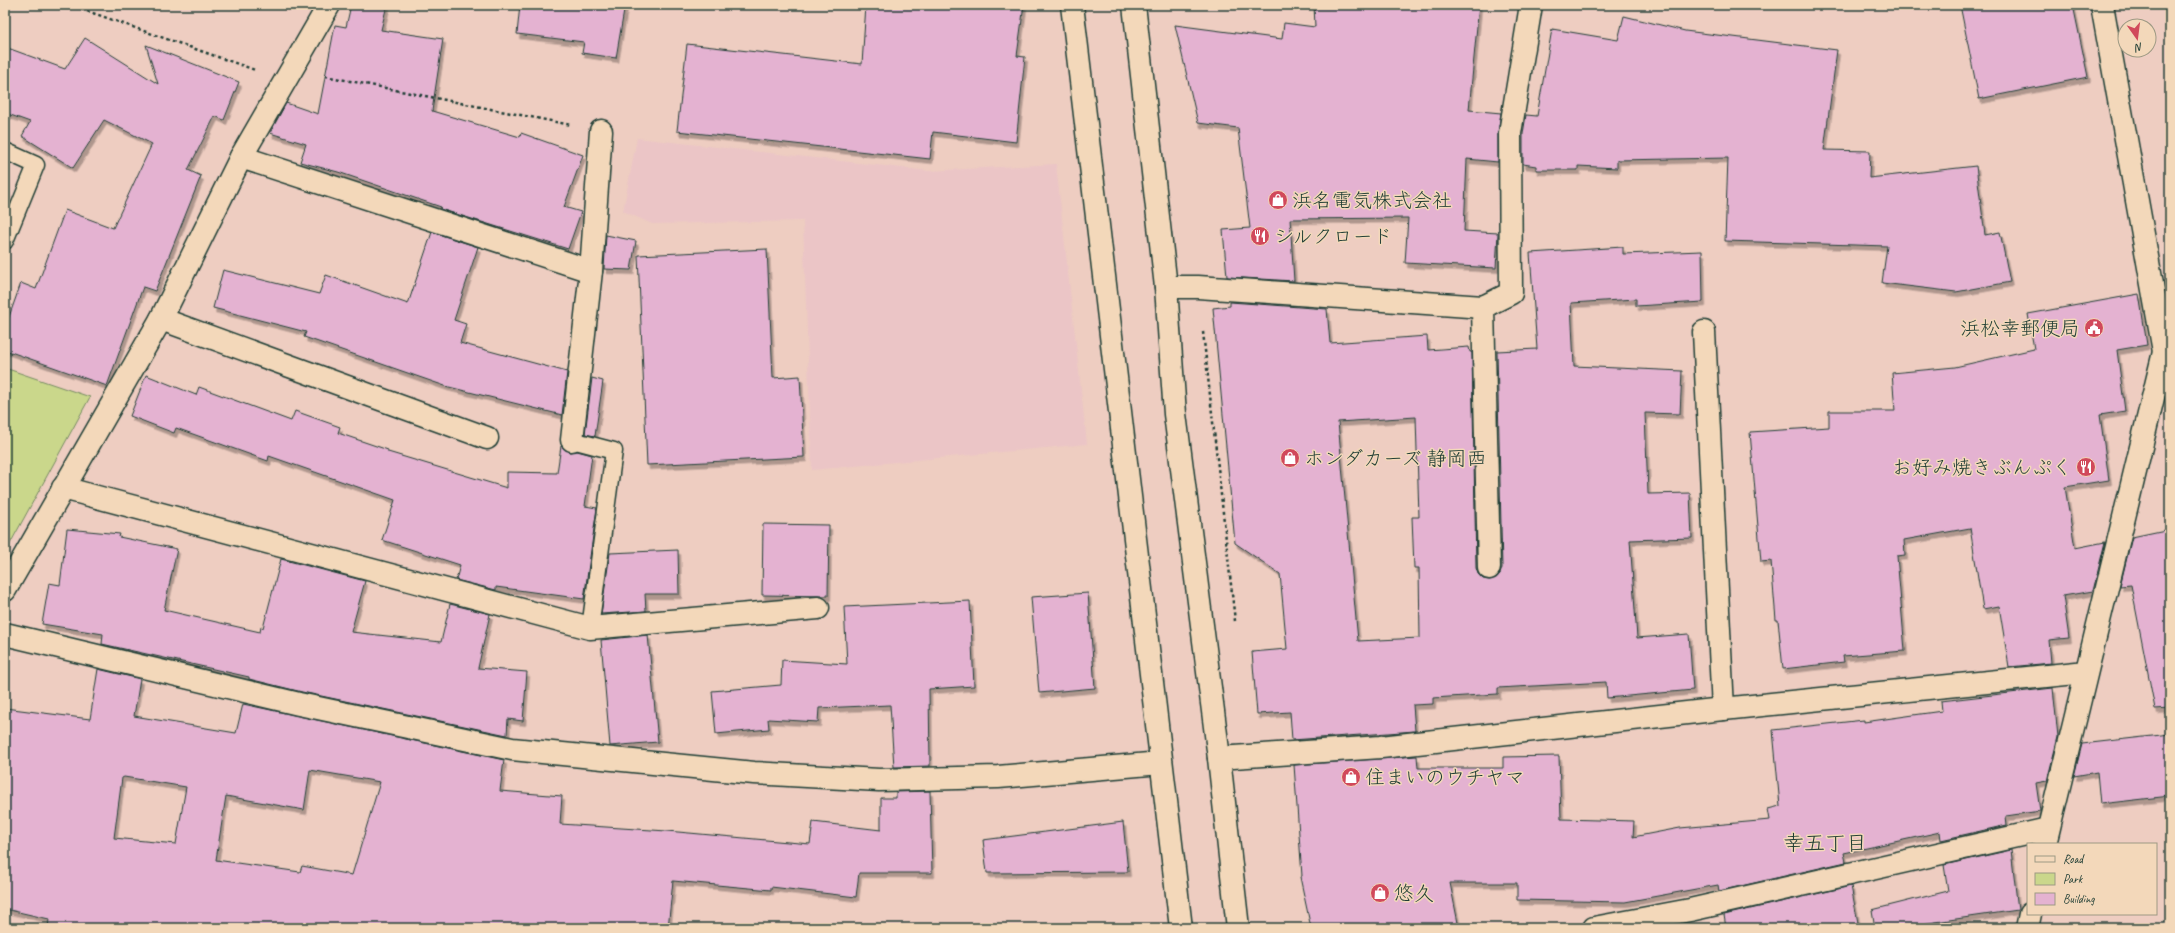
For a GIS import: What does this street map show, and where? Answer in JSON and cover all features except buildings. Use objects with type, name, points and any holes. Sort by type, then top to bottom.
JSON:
[{"type":"street","points":[[7,584],[161,319],[242,157],[329,5]]},
{"type":"street","points":[[1072,5],[1181,928]]},
{"type":"street","points":[[1134,5],[1166,287],[1175,414],[1219,758],[1238,928]]},
{"type":"street","points":[[1166,287],[1198,287],[1484,307],[1511,293],[1510,133],[1531,5]]},
{"type":"street","points":[[2102,5],[2167,351],[2170,385]]},
{"type":"street","points":[[572,440],[591,271],[601,131]]},
{"type":"street","points":[[242,157],[591,271]]},
{"type":"street","points":[[1484,307],[1488,568]]},
{"type":"street","points":[[161,319],[487,438]]},
{"type":"street","points":[[1704,332],[1723,709]]},
{"type":"street","points":[[1594,928],[2047,836],[2086,672],[2167,351]]},
{"type":"street","points":[[63,488],[590,628],[818,608]]},
{"type":"street","points":[[5,634],[299,704],[512,749],[754,773],[879,780],[998,777],[1161,763]]},
{"type":"street","points":[[1219,758],[1382,747],[1723,709],[2086,672]]},
{"type":"street","points":[[2027,928],[2030,915]]},
{"type":"lane","points":[[5,151],[36,165],[5,241]]},
{"type":"lane","points":[[572,440],[614,451],[590,628]]},
{"type":"path","points":[[70,5],[259,71],[292,70],[601,131]]},
{"type":"path","points":[[1198,287],[1236,624]]},
{"type":"shaded area","points":[[637,138],[929,171],[1056,164],[1087,444],[812,470],[803,221],[652,224],[623,211]]},
{"type":"green space","points":[[5,368],[90,397],[5,553]]},
{"type":"place","name":"浜名電気株式会社","points":[[1278,200]]},
{"type":"place","name":"シルクロード","points":[[1260,236]]},
{"type":"place","name":"浜松幸郵便局","points":[[2094,328]]},
{"type":"place","name":"ホンダカーズ 静岡西","points":[[1290,458]]},
{"type":"place","name":"お好み焼きぶんぷく","points":[[2086,467]]},
{"type":"place","name":"住まいのウチヤマ","points":[[1351,777]]},
{"type":"place","name":"悠久","points":[[1380,893]]},
{"type":"district","name":"幸五丁目","points":[[1825,843]]}]
